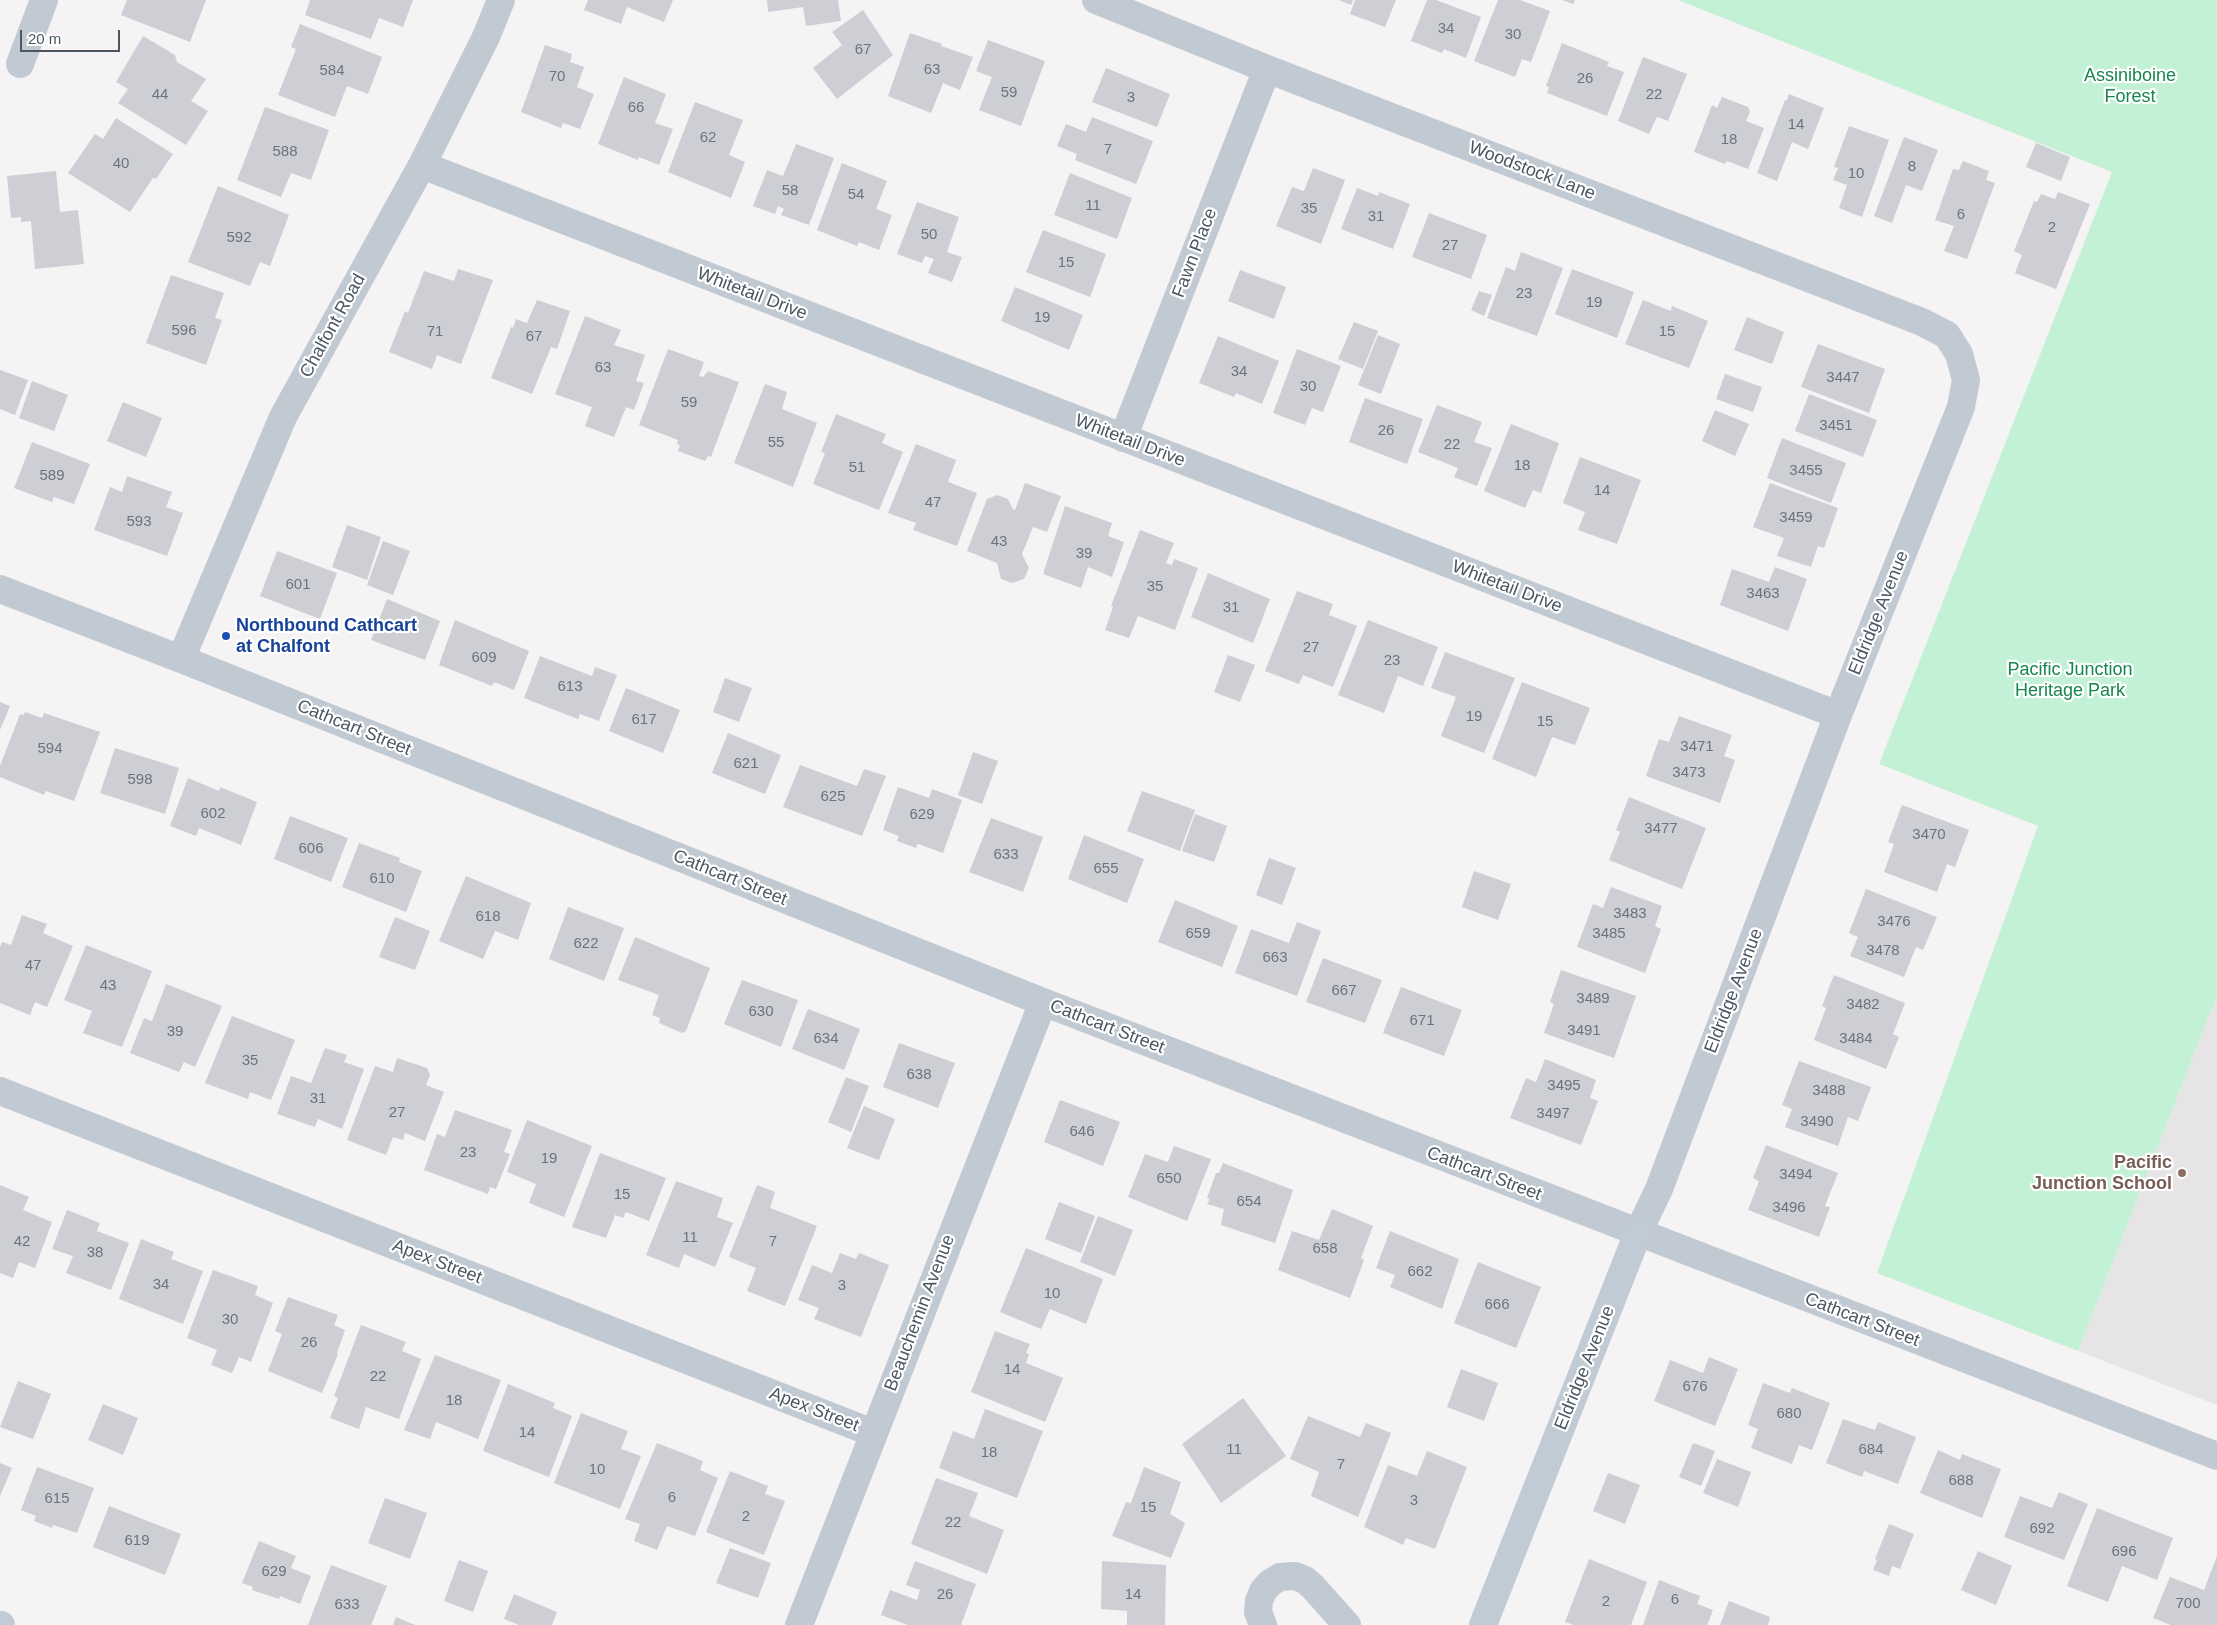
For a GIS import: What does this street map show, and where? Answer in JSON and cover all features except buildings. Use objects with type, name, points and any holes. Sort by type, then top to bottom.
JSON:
[{"type":"street","points":[[20,64],[44,0]]},
{"type":"street","name":"Chalfont Road","points":[[181,659],[283,417],[422,165],[486,37],[501,0]]},
{"type":"street","name":"Woodstock Lane","points":[[1096,0],[1267,69],[1922,322],[1947,335],[1959,354]]},
{"type":"street","name":"Fawn Place","points":[[1123,438],[1267,69]]},
{"type":"street","name":"Whitetail Drive","points":[[422,165],[1838,715]]},
{"type":"street","name":"Eldridge Avenue","points":[[1483,1625],[1638,1233],[1659,1188],[1838,715],[1961,407],[1966,380],[1959,354]]},
{"type":"street","name":"Cathcart Street","points":[[0,589],[181,659],[1042,1002],[2217,1456]]},
{"type":"street","name":"Beauchemin Avenue","points":[[800,1625],[1042,1002]]},
{"type":"street","name":"Apex Street","points":[[0,1091],[873,1433]]},
{"type":"street","points":[[1264,1625],[1258,1612],[1262,1591],[1270,1583],[1280,1578],[1295,1576],[1305,1580],[1313,1587],[1347,1625]]},
{"type":"shaded area","name":"Pacific Junction School","points":[[2217,995],[2217,1405],[2078,1351]]},
{"type":"green space","name":"Pacific Junction Heritage Park","points":[[1678,0],[2217,0],[2217,995],[2078,1351],[1877,1273],[2038,826],[1879,764],[2112,172]]},
{"type":"place","name":"Northbound Cathcart at Chalfont","points":[[226,636]]},
{"type":"place","name":"Pacific Junction School","points":[[2182,1173]]},
{"type":"park label","name":"Assiniboine Forest","points":[[2130,86]]}]
